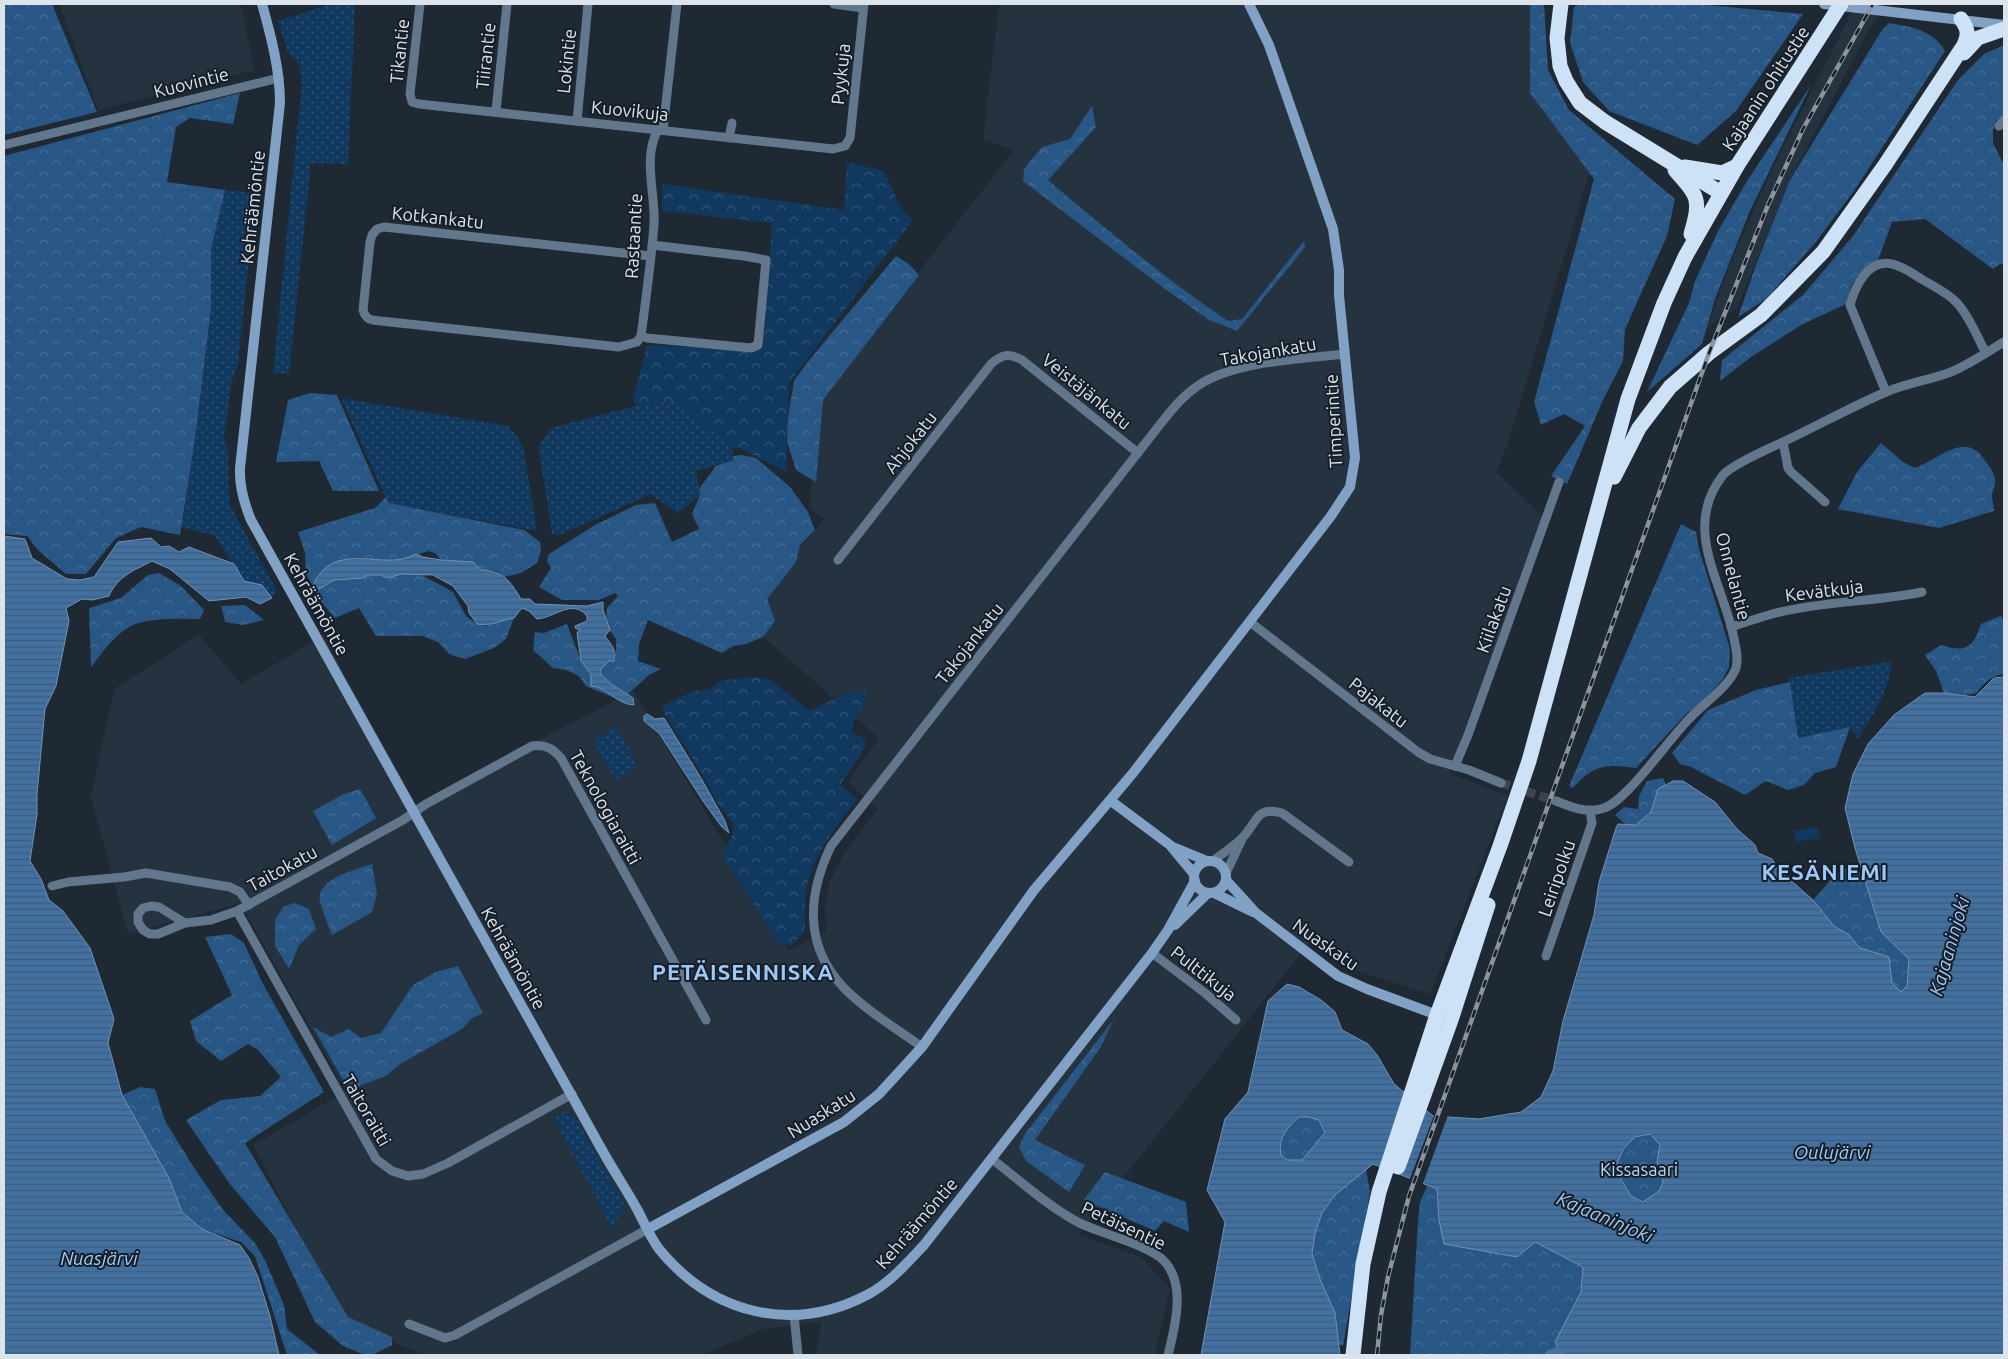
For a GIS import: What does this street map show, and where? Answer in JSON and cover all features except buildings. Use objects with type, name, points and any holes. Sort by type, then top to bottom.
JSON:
[{"type":"highway","points":[[1561,4],[1557,38],[1560,66],[1574,95],[1594,114],[1721,193]]},
{"type":"highway","name":"Kajaanin ohitustie","points":[[1685,256],[1737,166],[1841,4]]},
{"type":"highway","points":[[1601,503],[1639,428],[1670,387],[1709,352],[1761,315],[1824,252],[1853,212],[1964,45],[1968,35],[1967,28],[1962,19]]},
{"type":"highway","points":[[1935,89],[1978,38],[2004,29]]},
{"type":"highway","points":[[1671,162],[1722,173],[1737,166]]},
{"type":"highway","points":[[1353,1355],[1355,1330],[1383,1193],[1444,1017],[1489,900],[1500,846],[1529,761],[1628,399],[1664,303],[1685,256],[1698,204],[1695,192],[1671,162]]},
{"type":"street","name":"Kehräämöntie","points":[[262,4],[279,78],[280,104],[239,483],[243,499],[251,520],[413,812],[658,1247],[685,1277],[707,1293],[732,1305],[767,1314],[794,1315],[839,1307],[867,1295],[896,1275],[924,1245],[1152,953],[1168,930],[1194,877]]},
{"type":"street","name":"Tikantie","points":[[412,102],[411,86],[420,4]]},
{"type":"street","name":"Tiirantie","points":[[496,111],[507,4]]},
{"type":"street","name":"Lokintie","points":[[577,121],[588,4]]},
{"type":"street","name":"Rastaantie","points":[[639,339],[652,245],[654,214],[651,158],[653,139],[660,130],[678,4]]},
{"type":"street","points":[[834,4],[864,6]]},
{"type":"street","name":"Timperintie","points":[[1111,801],[1340,504],[1350,487],[1355,458],[1334,229],[1270,45],[1249,4]]},
{"type":"street","points":[[1824,4],[2004,25]]},
{"type":"street","name":"Pyykuja","points":[[845,146],[850,138],[864,6]]},
{"type":"street","name":"Kuovintie","points":[[4,146],[279,78]]},
{"type":"street","name":"Kuovikuja","points":[[412,102],[833,149],[845,146]]},
{"type":"street","points":[[729,138],[732,123]]},
{"type":"street","name":"Kotkankatu","points":[[639,339],[619,347],[369,319],[365,316],[363,310],[370,242],[377,228],[384,227],[650,256]]},
{"type":"street","points":[[639,339],[647,338],[751,348],[758,345],[766,260],[652,245]]},
{"type":"street","points":[[1886,392],[1850,305],[1862,276],[1882,263],[1900,267],[1948,295],[1958,304],[1986,353]]},
{"type":"street","name":"Onnelantie","points":[[1590,810],[1604,808],[1628,790],[1691,717],[1716,694],[1736,667],[1737,653],[1731,627],[1718,589],[1704,536],[1704,523],[1708,505],[1714,490],[1725,473],[1783,442],[1886,392],[1949,372],[2004,342]]},
{"type":"street","name":"Ahjokatu","points":[[838,560],[991,364],[1002,356],[1008,354],[1014,356]]},
{"type":"street","name":"Takojankatu","points":[[922,1047],[856,999],[826,966],[816,937],[813,911],[814,895],[820,869],[831,846],[1138,453],[1185,396],[1213,377],[1231,370],[1346,354]]},
{"type":"street","name":"Veistäjänkatu","points":[[1014,356],[1022,360],[1138,453]]},
{"type":"street","points":[[1783,442],[1788,468],[1825,502]]},
{"type":"street","name":"Kiilakatu","points":[[1455,766],[1468,735],[1559,482]]},
{"type":"street","name":"Kevätkuja","points":[[1731,627],[1776,613],[1898,597],[1922,592]]},
{"type":"street","name":"Pajakatu","points":[[1250,622],[1418,752],[1430,759],[1501,783]]},
{"type":"street","name":"Teknologiaraitti","points":[[413,812],[532,746],[547,746],[554,750],[561,758],[706,1020]]},
{"type":"street","points":[[1556,800],[1578,809],[1590,810]]},
{"type":"street","points":[[1111,801],[1170,845],[1222,865],[1226,876]]},
{"type":"street","name":"Nuaskatu","points":[[409,1324],[445,1338],[455,1335],[844,1122],[879,1094],[922,1047],[1034,890],[1111,801]]},
{"type":"street","points":[[1194,877],[1199,866],[1210,861],[1243,836],[1261,814],[1271,810],[1282,813],[1349,862]]},
{"type":"street","name":"Leiripolku","points":[[1546,956],[1592,823],[1590,810]]},
{"type":"street","name":"Taitokatu","points":[[185,923],[158,907],[143,908],[138,914],[138,922],[143,930],[150,934],[158,934],[185,923],[211,920],[237,911],[403,820],[413,812]]},
{"type":"street","points":[[1170,845],[1194,877],[1199,889],[1211,893],[1222,888],[1243,836]]},
{"type":"street","points":[[52,886],[68,882],[146,873],[230,887],[240,892],[250,904]]},
{"type":"street","name":"Nuaskatu","points":[[1226,876],[1256,913],[1338,976],[1367,989],[1444,1017]]},
{"type":"street","name":"Kehräämöntie","points":[[1168,930],[1211,893]]},
{"type":"street","name":"Nuaskatu","points":[[1211,893],[1256,913]]},
{"type":"street","name":"Taitoraitti","points":[[237,911],[376,1159],[392,1171],[408,1176],[423,1174],[448,1164],[572,1094]]},
{"type":"street","name":"Pulttikuja","points":[[1152,953],[1205,993],[1236,1020]]},
{"type":"street","name":"Petäisentie","points":[[992,1159],[1063,1214],[1141,1247],[1156,1254],[1164,1261],[1172,1272],[1177,1286],[1178,1299],[1168,1355]]},
{"type":"street","points":[[794,1315],[798,1355]]},
{"type":"shaded area","points":[[59,4],[241,4],[254,70],[98,110]]},
{"type":"shaded area","points":[[999,4],[1539,4],[1538,105],[1590,171],[1507,446],[1496,472],[1542,516],[1449,773],[1508,796],[1430,994],[1354,970],[1309,943],[1078,1235],[1141,1257],[1170,1288],[1155,1355],[816,1355],[821,1322],[763,1329],[702,1355],[424,1355],[344,1321],[253,1145],[346,1091],[240,903],[128,934],[91,797],[114,689],[199,635],[241,684],[323,636],[416,804],[633,691],[788,950],[826,932],[825,906],[829,883],[845,852],[878,809],[848,782],[879,738],[742,618],[824,519],[809,507],[821,397],[1014,150],[983,139]]},
{"type":"shaded area","points":[[1856,4],[1885,4],[1867,33],[1790,180],[1737,308],[1707,328],[1730,264],[1771,171]]},
{"type":"green space","points":[[4,4],[52,4],[97,112],[4,135]]},
{"type":"green space","points":[[330,4],[355,4],[348,164],[311,163],[289,374],[273,373],[302,83],[299,66],[288,53],[278,21]]},
{"type":"green space","points":[[1530,4],[1544,4],[1548,70],[1569,110],[1675,199],[1667,236],[1625,329],[1623,361],[1603,400],[1567,484],[1551,476],[1585,426],[1564,414],[1541,425],[1534,402],[1594,179],[1530,93]]},
{"type":"green space","points":[[1580,4],[1695,4],[1803,14],[1736,111],[1697,145],[1609,111],[1583,82],[1570,43],[1574,7]]},
{"type":"green space","points":[[1889,23],[1914,28],[1928,34],[1945,51],[1854,191],[1815,243],[1766,299],[1738,317],[1756,265],[1790,180],[1882,30]]},
{"type":"green space","points":[[2004,45],[2004,116],[1996,121],[1993,130],[1993,143],[2004,165],[2004,265],[2000,264],[1993,269],[1925,219],[1892,222],[1878,260],[1866,268],[1852,284],[1846,304],[1801,325],[1751,357],[1720,381],[1722,360],[1803,295],[1853,236],[1958,80],[1984,54]]},
{"type":"green space","points":[[1811,85],[1749,213],[1715,299],[1702,344],[1647,392],[1689,303],[1695,281],[1718,231],[1747,181]]},
{"type":"green space","points":[[240,93],[233,124],[190,118],[176,127],[167,182],[225,190],[211,250],[211,309],[195,439],[180,535],[141,527],[116,538],[86,574],[66,574],[38,550],[27,536],[4,534],[4,156]]},
{"type":"green space","points":[[1092,106],[1096,127],[1048,180],[1159,271],[1228,321],[1242,319],[1304,241],[1305,247],[1237,331],[1209,320],[1165,289],[1023,181],[1024,169],[1042,147],[1070,139]]},
{"type":"green space","points":[[847,162],[884,171],[902,210],[913,220],[789,383],[786,472],[740,448],[732,448],[676,401],[636,406],[633,400],[647,345],[763,350],[772,223],[662,211],[662,184],[844,210]]},
{"type":"green space","points":[[225,190],[256,193],[238,364],[232,381],[224,438],[229,463],[229,498],[231,507],[277,591],[272,598],[262,585],[244,581],[215,536],[182,527],[211,309],[211,250]]},
{"type":"green space","points":[[896,256],[909,264],[919,275],[823,400],[816,482],[796,470],[785,435],[794,381],[810,359]]},
{"type":"green space","points":[[310,393],[337,395],[379,491],[333,491],[319,461],[276,462],[288,400]]},
{"type":"green space","points":[[341,398],[508,426],[519,439],[524,450],[537,531],[388,503]]},
{"type":"green space","points":[[676,401],[732,448],[733,460],[696,471],[700,495],[678,514],[651,494],[560,535],[552,534],[539,450],[546,434],[554,427],[636,406]]},
{"type":"green space","points":[[1881,443],[1903,462],[1915,468],[1960,447],[1969,447],[1977,451],[1995,477],[1992,495],[1994,511],[1939,528],[1838,509],[1857,472]]},
{"type":"green space","points":[[741,455],[756,458],[790,487],[808,512],[815,530],[800,545],[796,562],[767,599],[775,621],[763,637],[746,644],[733,646],[722,653],[648,620],[639,644],[638,661],[661,669],[649,675],[628,694],[608,682],[599,673],[606,663],[616,658],[616,639],[608,628],[606,620],[607,608],[618,596],[615,593],[599,600],[562,600],[539,587],[551,568],[547,561],[549,554],[595,525],[636,505],[655,503],[672,542],[699,529],[692,514],[700,495],[699,489],[716,466],[733,460],[733,456]]},
{"type":"green space","points":[[386,497],[389,503],[524,530],[540,542],[541,551],[537,563],[521,573],[504,577],[496,571],[481,570],[473,562],[441,560],[435,553],[428,551],[405,559],[395,560],[343,559],[319,589],[334,580],[362,578],[367,575],[380,575],[388,578],[401,574],[420,574],[453,592],[466,616],[477,624],[487,626],[496,621],[514,618],[506,639],[494,648],[465,659],[449,654],[438,642],[422,636],[376,636],[359,608],[335,618],[323,604],[306,574],[305,553],[298,532],[375,508]]},
{"type":"green space","points":[[1681,524],[1696,532],[1699,549],[1730,649],[1729,667],[1723,679],[1706,698],[1686,714],[1636,768],[1608,766],[1594,770],[1587,774],[1573,788],[1569,786]]},
{"type":"green space","points":[[159,573],[181,586],[204,610],[200,619],[156,620],[131,626],[114,639],[91,667],[89,608],[121,598],[148,575]]},
{"type":"green space","points":[[245,605],[264,620],[243,625],[225,622],[221,606]]},
{"type":"green space","points":[[2001,616],[2004,621],[2004,674],[1989,680],[1977,693],[1965,695],[1944,693],[1936,671],[1925,655],[1941,645],[1957,648],[1967,646],[1975,639],[1981,624]]},
{"type":"green space","points":[[567,624],[581,661],[597,686],[617,699],[586,686],[579,676],[566,670],[553,668],[533,650],[535,632],[544,633]]},
{"type":"green space","points":[[1892,661],[1884,693],[1875,712],[1858,739],[1850,727],[1798,738],[1789,678]]},
{"type":"green space","points":[[751,677],[770,680],[810,711],[849,693],[863,689],[867,696],[852,727],[852,732],[865,739],[865,748],[840,785],[857,799],[831,834],[815,863],[806,894],[805,931],[792,945],[778,943],[723,856],[724,849],[732,837],[733,823],[716,801],[704,777],[662,710],[664,705],[694,691],[711,689],[721,681]]},
{"type":"green space","points":[[1790,682],[1798,738],[1850,727],[1836,767],[1815,773],[1804,785],[1788,790],[1766,781],[1745,795],[1691,767],[1680,764],[1672,753],[1708,710],[1756,690]]},
{"type":"green space","points":[[617,727],[638,766],[615,779],[593,740]]},
{"type":"green space","points":[[1663,778],[1666,785],[1658,789],[1651,812],[1636,825],[1625,824],[1615,815],[1624,807],[1638,809],[1639,796],[1647,781]]},
{"type":"green space","points":[[360,789],[376,818],[332,845],[313,811],[344,794]]},
{"type":"green space","points":[[1818,827],[1820,838],[1796,842],[1794,831]]},
{"type":"green space","points":[[372,864],[377,894],[372,912],[332,935],[320,902],[320,894],[330,881],[338,876]]},
{"type":"green space","points":[[1849,867],[1863,874],[1881,932],[1909,959],[1907,986],[1901,992],[1892,983],[1889,957],[1860,948],[1849,935],[1834,926],[1813,900],[1838,872]]},
{"type":"green space","points":[[294,903],[309,909],[316,929],[299,945],[289,969],[275,946],[275,920],[283,907]]},
{"type":"green space","points":[[231,934],[244,943],[263,984],[324,1092],[245,1143],[348,1317],[392,1337],[392,1345],[372,1355],[365,1355],[343,1346],[315,1322],[275,1237],[229,1183],[186,1120],[221,1100],[260,1096],[281,1077],[258,1050],[248,1044],[221,1061],[196,1041],[190,1021],[232,995],[205,937]]},
{"type":"green space","points":[[458,966],[483,1013],[472,1018],[462,1029],[400,1064],[386,1076],[349,1090],[313,1027],[331,1037],[349,1029],[361,1038],[381,1033],[413,985],[436,972]]},
{"type":"green space","points":[[1114,1019],[1100,1048],[1035,1140],[1085,1165],[1069,1192],[1026,1161],[1019,1147],[1025,1134]]},
{"type":"green space","points":[[140,1087],[155,1089],[165,1121],[191,1163],[223,1210],[255,1243],[265,1260],[284,1305],[287,1329],[320,1355],[287,1355],[255,1256],[241,1242],[202,1229],[182,1212],[169,1178],[122,1095]]},
{"type":"green space","points":[[564,1112],[576,1119],[626,1208],[619,1214],[611,1232],[608,1222],[554,1118]]},
{"type":"green space","points":[[1299,1117],[1319,1120],[1325,1133],[1302,1161],[1287,1160],[1281,1155],[1282,1139],[1290,1126]]},
{"type":"green space","name":"Kissasaari","points":[[1650,1133],[1660,1145],[1657,1162],[1663,1183],[1659,1191],[1643,1202],[1631,1196],[1621,1179],[1617,1163],[1624,1148],[1635,1137]]},
{"type":"green space","points":[[1366,1169],[1370,1192],[1343,1346],[1339,1344],[1335,1313],[1320,1279],[1312,1254],[1315,1233],[1322,1213],[1335,1195]]},
{"type":"green space","points":[[1105,1172],[1186,1202],[1189,1232],[1164,1221],[1155,1231],[1084,1200]]},
{"type":"green space","points":[[1427,1186],[1437,1189],[1439,1220],[1535,1242],[1583,1267],[1581,1292],[1556,1342],[1559,1351],[1549,1355],[1410,1355],[1418,1221],[1420,1202]]},
{"type":"water","name":"Nuasjärvi","points":[[4,536],[25,539],[32,558],[67,579],[80,580],[94,577],[118,542],[151,538],[161,547],[169,546],[179,552],[189,547],[234,564],[244,581],[262,585],[272,598],[260,604],[246,597],[209,601],[170,569],[152,561],[132,571],[122,579],[109,596],[92,600],[82,599],[66,608],[69,621],[56,686],[45,709],[37,794],[37,814],[30,861],[41,879],[49,900],[63,911],[90,948],[114,1019],[108,1043],[122,1095],[169,1178],[182,1212],[202,1229],[240,1245],[249,1258],[258,1277],[279,1355],[4,1355]]},
{"type":"water","points":[[416,554],[441,560],[473,562],[481,570],[495,572],[506,578],[521,599],[530,599],[535,604],[587,606],[603,602],[603,610],[610,630],[605,636],[614,649],[615,658],[613,662],[610,660],[601,669],[600,673],[608,682],[633,698],[634,705],[622,702],[602,689],[591,686],[591,674],[581,661],[577,633],[580,629],[576,629],[575,626],[587,621],[587,616],[581,611],[575,609],[563,610],[537,619],[529,611],[522,608],[514,618],[491,624],[477,624],[469,613],[468,606],[453,586],[433,575],[401,574],[388,578],[380,575],[368,575],[363,578],[334,580],[319,589],[314,588],[314,584],[320,574],[335,562],[354,559],[397,560]]},
{"type":"water","name":"Oulujärvi","points":[[2004,677],[2004,1355],[1561,1355],[1555,1342],[1581,1292],[1583,1267],[1535,1242],[1517,1257],[1444,1244],[1439,1220],[1437,1189],[1373,1164],[1335,1195],[1322,1213],[1315,1233],[1312,1254],[1320,1279],[1335,1313],[1340,1355],[1201,1355],[1225,1222],[1207,1190],[1225,1119],[1248,1092],[1268,1001],[1287,984],[1299,987],[1321,1000],[1335,1012],[1342,1030],[1368,1044],[1377,1055],[1394,1084],[1433,1116],[1479,1119],[1521,1112],[1541,1097],[1553,1071],[1563,1021],[1594,915],[1599,882],[1616,828],[1618,824],[1636,825],[1651,812],[1658,789],[1673,781],[1683,781],[1715,802],[1737,829],[1755,845],[1758,853],[1772,859],[1780,871],[1813,900],[1834,926],[1849,935],[1860,948],[1889,957],[1892,983],[1901,992],[1907,986],[1909,959],[1881,932],[1855,848],[1845,808],[1853,774],[1868,744],[1894,715],[1925,693],[1944,693],[1975,697],[1994,678]],"holes":[[[1299,1117],[1319,1120],[1325,1133],[1302,1160],[1287,1160],[1281,1155],[1282,1139],[1290,1126]],[[1650,1134],[1660,1145],[1657,1162],[1663,1182],[1659,1191],[1643,1202],[1631,1196],[1621,1179],[1617,1163],[1624,1148],[1635,1137]]]},
{"type":"water","points":[[647,714],[655,719],[664,718],[701,778],[725,821],[729,833],[721,826],[703,801],[659,733],[644,721],[644,716]]},
{"type":"pier","points":[[1435,1113],[1448,1115],[1422,1186],[1409,1181]]},
{"type":"waterway","points":[[1549,1355],[1559,1351],[1561,1355]]},
{"type":"tunnel","points":[[1501,783],[1556,801]]},
{"type":"railway","points":[[1377,1355],[1381,1315],[1388,1277],[1409,1196],[1709,353],[1768,205],[1803,129],[1873,4]]},
{"type":"district","name":"KESÄNIEMI","points":[[1825,871]]},
{"type":"district","name":"PETÄISENNISKA","points":[[743,971]]},
{"type":"water label","name":"Kajaaninjoki","points":[[1949,946]]},
{"type":"water label","name":"Kajaaninjoki","points":[[1605,1217]]}]
